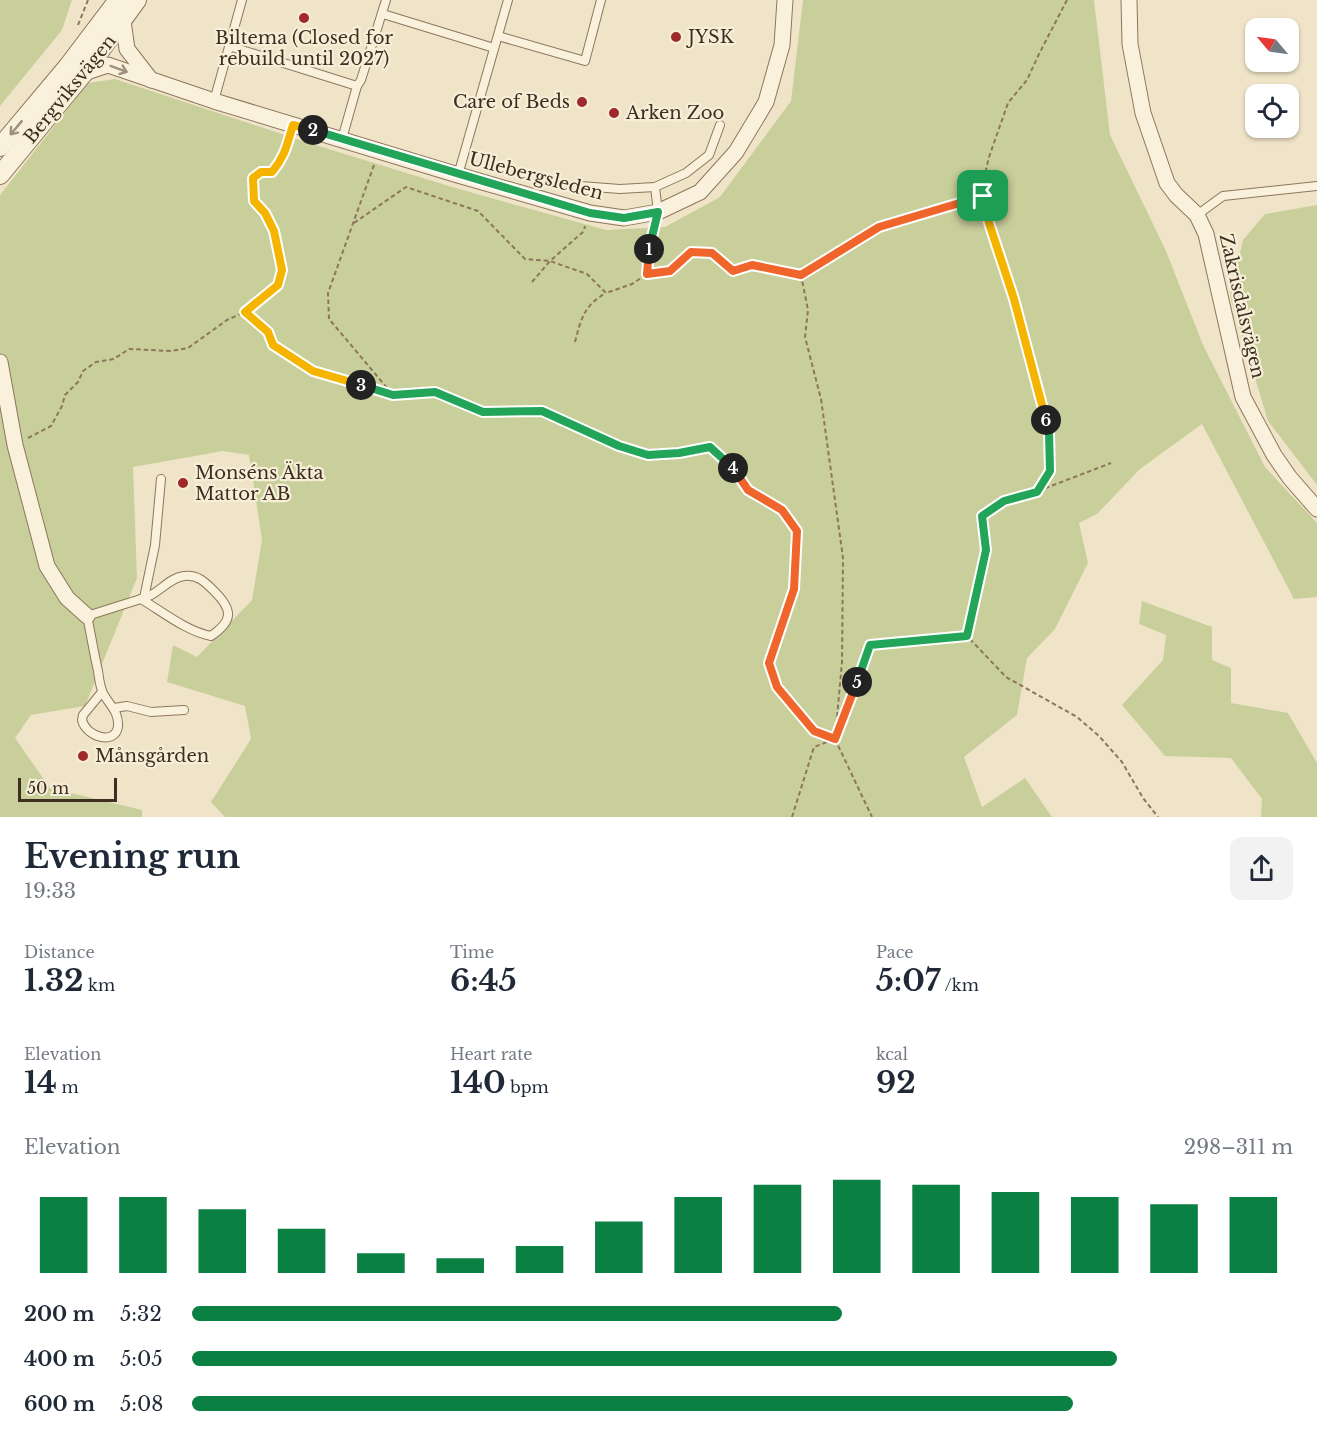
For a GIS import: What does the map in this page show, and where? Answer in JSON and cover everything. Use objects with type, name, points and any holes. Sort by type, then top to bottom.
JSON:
[{"type":"street","name":"Bergviksvägen","points":[[0,147],[68,66],[118,0]]},
{"type":"street","name":"Bergviksvägen","points":[[0,175],[84,73],[137,0]]},
{"type":"street","name":"Ullebergsleden","points":[[84,73],[108,65],[153,82],[458,175],[590,213],[624,218],[658,212],[700,192],[736,152],[766,102],[782,45],[785,0]]},
{"type":"street","name":"Zakrisdalsvägen","points":[[1129,0],[1130,44],[1143,114],[1167,183],[1197,215],[1206,234],[1244,397],[1274,455],[1290,478],[1317,509]]},
{"type":"street","points":[[123,21],[127,49],[153,82]]},
{"type":"street","points":[[0,362],[15,445],[47,566],[67,598],[87,616]]},
{"type":"lane","points":[[214,101],[242,0]]},
{"type":"lane","points":[[342,139],[386,0]]},
{"type":"lane","points":[[458,175],[508,0]]},
{"type":"lane","points":[[498,36],[585,60],[601,0]]},
{"type":"lane","points":[[382,14],[494,48]]},
{"type":"lane","points":[[229,46],[357,86]]},
{"type":"lane","points":[[580,186],[620,189],[655,187],[686,173],[709,155],[720,125]]},
{"type":"lane","points":[[1197,215],[1223,196],[1317,186]]},
{"type":"lane","points":[[655,187],[658,212]]},
{"type":"lane","points":[[142,598],[155,545],[161,479]]},
{"type":"lane","points":[[102,692],[83,715],[82,720],[84,728],[95,736],[103,738],[114,734],[118,729],[114,708],[102,692],[87,616],[157,593],[175,578],[193,576],[202,579],[226,603],[229,608],[227,621],[211,636],[194,631],[142,598]]},
{"type":"lane","points":[[114,708],[128,706],[151,712],[184,710]]},
{"type":"path","points":[[77,29],[88,0]]},
{"type":"path","points":[[1037,492],[1050,471],[1049,432],[1014,299],[989,223],[983,196],[984,178],[1008,103],[1027,81],[1067,0]]},
{"type":"path","points":[[15,445],[51,426],[65,395],[78,382],[83,371],[96,362],[114,359],[129,349],[171,351],[188,348],[227,320],[245,312],[278,285],[282,270],[274,231],[265,213],[254,201],[253,178],[261,172],[272,172],[281,162],[293,125]]},
{"type":"path","points":[[380,150],[328,293],[329,319],[393,395]]},
{"type":"path","points":[[354,222],[406,187],[478,212],[525,259],[550,261],[587,274],[606,293]]},
{"type":"path","points":[[575,342],[584,313],[594,300],[606,293],[632,285],[647,274],[670,271],[691,252],[712,253],[733,271],[752,265],[801,275],[879,227],[983,196]]},
{"type":"path","points":[[647,274],[650,244],[658,212]]},
{"type":"path","points":[[532,282],[550,261],[584,231],[590,213]]},
{"type":"path","points":[[801,275],[808,310],[805,337],[821,399],[843,558],[842,662],[835,739],[872,817]]},
{"type":"path","points":[[245,312],[268,332],[273,345],[313,371],[393,395],[435,392],[483,412],[542,411],[619,446],[648,455],[679,453],[710,447],[736,470],[748,490],[782,510],[797,531],[794,589],[769,663],[777,687],[814,731],[835,739]]},
{"type":"path","points":[[967,636],[986,550],[982,516],[1004,501],[1037,492],[1112,464]]},
{"type":"path","points":[[792,817],[814,747],[835,739],[870,645],[967,636]]},
{"type":"path","points":[[967,636],[1006,677],[1077,717],[1099,735],[1122,762],[1143,798],[1158,817]]},
{"type":"green space","points":[[0,0],[72,0],[62,30],[0,106]]},
{"type":"green space","points":[[803,0],[1094,0],[1110,135],[1166,251],[1203,345],[1265,467],[1317,523],[1317,597],[1294,599],[1202,424],[1140,469],[1097,514],[1079,523],[1088,563],[1055,629],[1027,658],[1017,715],[964,757],[982,807],[1025,778],[1052,817],[225,817],[211,802],[251,739],[245,706],[167,682],[173,645],[197,657],[252,600],[262,540],[249,455],[223,451],[133,467],[137,578],[85,706],[31,715],[15,738],[50,788],[142,810],[142,817],[0,817],[0,195],[88,83],[115,79],[452,187],[606,230],[665,227],[720,197],[791,101]]},
{"type":"green space","points":[[1317,205],[1317,485],[1268,421],[1230,296],[1243,240],[1265,214]]},
{"type":"green space","points":[[1142,601],[1212,627],[1212,660],[1231,668],[1231,703],[1288,713],[1317,763],[1317,817],[1261,817],[1262,799],[1231,758],[1165,756],[1122,705],[1163,660],[1166,635],[1139,624]]},
{"type":"place","name":"Biltema (Closed for rebuild until 2027)","points":[[304,18]]},
{"type":"place","name":"JYSK","points":[[676,37]]},
{"type":"place","name":"Care of Beds","points":[[582,102]]},
{"type":"place","name":"Arken Zoo","points":[[614,113]]},
{"type":"place","name":"Monséns Äkta Mattor AB","points":[[183,483]]},
{"type":"place","name":"Månsgården","points":[[83,756]]},
{"type":"route","points":[[293,125],[590,213],[624,218],[658,212],[650,244],[647,274],[670,271],[691,252],[712,253],[733,271],[752,265],[801,275],[879,227],[983,196],[989,223],[1014,299],[1049,432],[1050,471],[1037,492],[1004,501],[982,516],[986,550],[967,636],[870,645],[835,739],[814,731],[777,687],[769,663],[794,589],[797,531],[782,510],[748,490],[736,470],[710,447],[679,453],[648,455],[619,446],[542,411],[483,412],[435,392],[393,395],[313,371],[273,345],[268,332],[245,312],[278,285],[282,270],[274,231],[265,213],[254,201],[253,178],[261,172],[272,172],[281,162],[293,125]]}]
